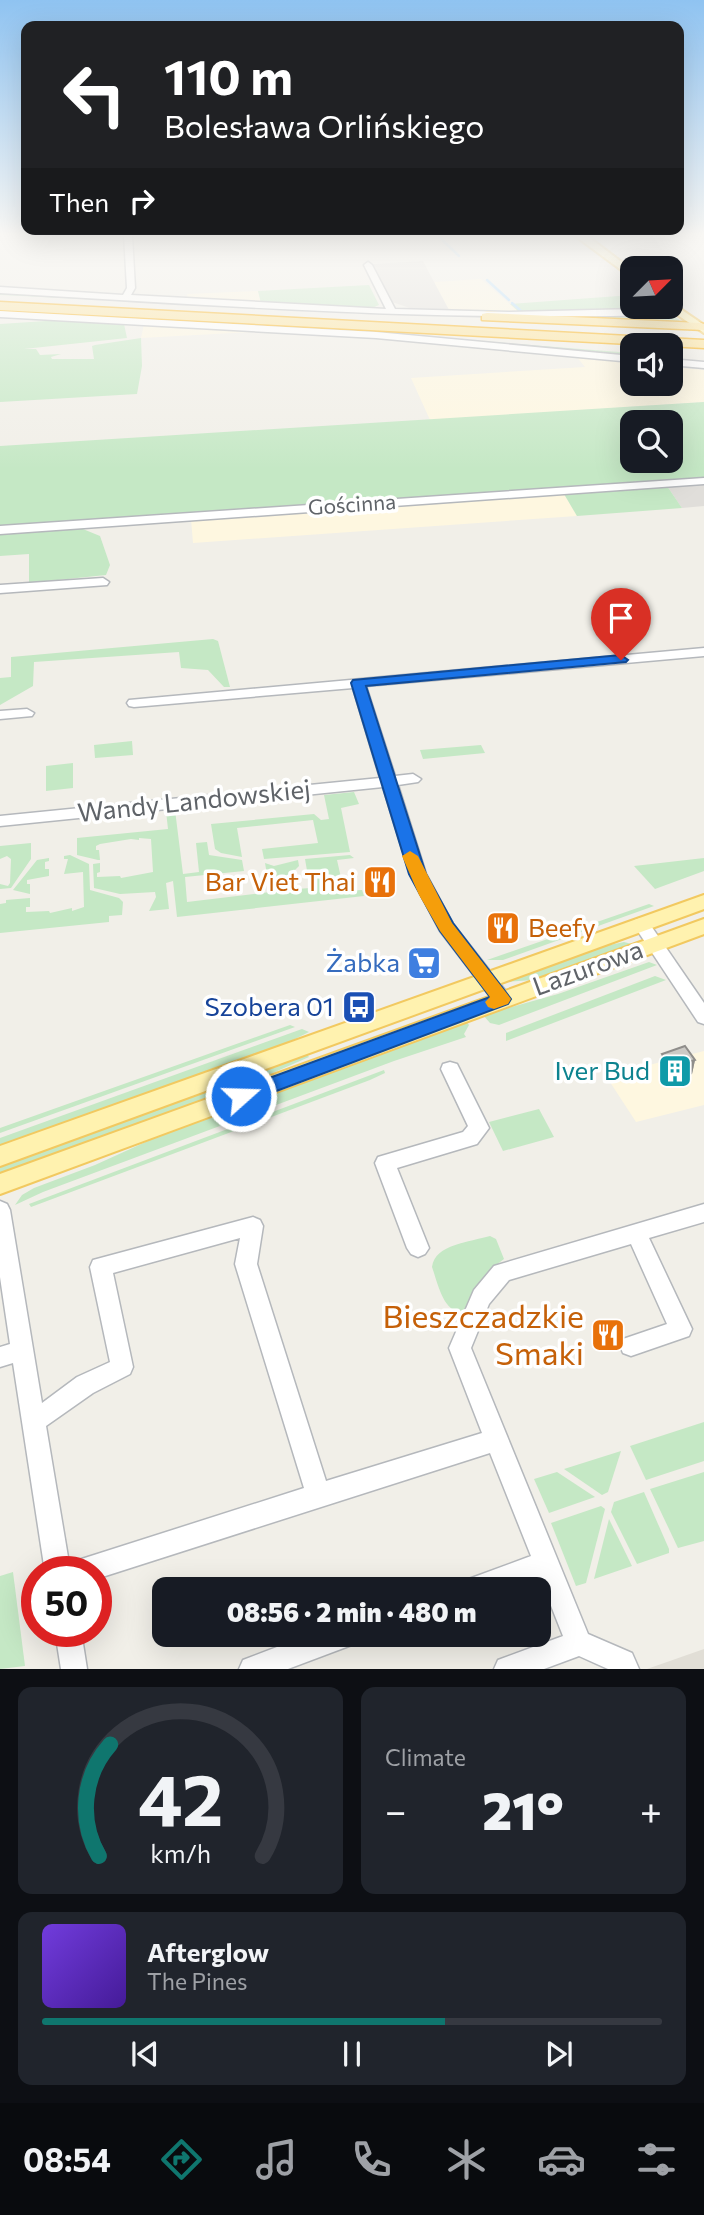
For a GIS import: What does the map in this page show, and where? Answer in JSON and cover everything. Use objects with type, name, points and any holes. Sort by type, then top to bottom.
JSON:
[{"type":"highway","points":[[167,313],[703,327]]},
{"type":"highway","points":[[206,313],[704,344]]},
{"type":"highway","points":[[267,317],[346,329],[620,348]]},
{"type":"highway","points":[[683,352],[704,353]]},
{"type":"main road","points":[[687,313],[703,327]]},
{"type":"main road","points":[[683,314],[703,327]]},
{"type":"main road","name":"Lazurowa","points":[[0,1156],[704,902]]},
{"type":"main road","name":"Lazurowa","points":[[0,1184],[704,926]]},
{"type":"street","points":[[519,313],[609,313]]},
{"type":"street","points":[[0,314],[376,335],[620,358]]},
{"type":"street","points":[[683,363],[704,365]]},
{"type":"street","name":"Gościnna","points":[[0,530],[704,481]]},
{"type":"street","points":[[0,589],[103,582]]},
{"type":"street","points":[[134,703],[704,652]]},
{"type":"street","points":[[358,683],[410,856],[446,927],[502,999]]},
{"type":"street","points":[[0,715],[27,713]]},
{"type":"street","name":"Wandy Landowskiej","points":[[0,821],[413,779]]},
{"type":"street","points":[[640,925],[704,1017]]},
{"type":"street","points":[[418,1248],[385,1163],[470,1138],[479,1128],[450,1069]]},
{"type":"street","points":[[0,1210],[55,1556]]},
{"type":"street","points":[[579,1643],[460,1349],[486,1289],[493,1279],[502,1273],[704,1213]]},
{"type":"street","points":[[33,1418],[45,1415],[85,1385],[122,1367],[101,1267],[253,1226],[246,1265],[319,1496]]},
{"type":"street","points":[[631,1346],[681,1329],[636,1233]]},
{"type":"street","points":[[0,1357],[23,1350]]},
{"type":"street","points":[[112,1561],[495,1440]]},
{"type":"street","points":[[509,1577],[545,1564]]},
{"type":"street","points":[[507,1669],[579,1643],[623,1662],[626,1669]]},
{"type":"street","points":[[71,1647],[74,1669]]},
{"type":"street","points":[[252,1669],[312,1647]]},
{"type":"shaded area","points":[[144,324],[272,331],[141,338]]},
{"type":"shaded area","points":[[576,356],[620,361],[620,396],[683,396],[683,368],[704,370],[704,402],[430,420],[411,378],[585,367]]},
{"type":"shaded area","points":[[704,484],[704,506],[682,508],[667,486]]},
{"type":"shaded area","points":[[564,494],[577,516],[193,543],[191,519]]},
{"type":"shaded area","points":[[704,1051],[704,1105],[636,1122],[606,1076]]},
{"type":"shaded area","points":[[704,1649],[704,1669],[647,1669]]},
{"type":"green space","points":[[0,313],[52,313],[290,326],[620,352],[620,356]]},
{"type":"green space","points":[[393,313],[620,315],[620,319],[680,320],[676,323]]},
{"type":"green space","points":[[61,320],[124,324],[127,338],[24,349],[36,349],[40,355],[61,354],[51,357],[52,359],[94,359],[92,346],[141,338],[142,366],[137,394],[0,402],[0,324]]},
{"type":"green space","points":[[704,402],[704,477],[0,527],[0,446]]},
{"type":"green space","points":[[667,486],[682,508],[577,516],[564,494]]},
{"type":"green space","points":[[78,527],[100,536],[110,565],[106,575],[29,583],[29,554],[0,556],[0,532]]},
{"type":"green space","points":[[213,639],[218,641],[230,687],[224,687],[208,670],[181,668],[179,652],[34,662],[33,686],[0,705],[0,678],[11,677],[11,657]]},
{"type":"green space","points":[[132,741],[133,755],[95,758],[94,745]]},
{"type":"green space","points":[[481,745],[485,753],[423,759],[420,750]]},
{"type":"green space","points":[[73,763],[73,788],[46,791],[46,766]]},
{"type":"green space","points":[[354,792],[359,804],[341,808],[350,852],[264,859],[262,849],[318,843],[313,820],[237,828],[242,857],[221,853],[215,849],[211,824],[314,814],[321,820],[329,819],[324,795]]},
{"type":"green space","points":[[175,810],[183,874],[199,872],[196,843],[207,842],[209,855],[242,860],[244,871],[185,877],[187,902],[270,892],[265,863],[274,866],[298,860],[299,866],[291,874],[297,889],[310,888],[305,859],[350,855],[354,858],[337,860],[344,891],[362,890],[364,896],[177,917],[173,881],[166,883],[169,909],[149,911],[156,897],[155,892],[120,894],[94,888],[93,864],[100,863],[97,877],[121,878],[153,872],[151,839],[139,838],[100,844],[96,846],[96,850],[99,850],[98,860],[77,855],[77,838],[168,829],[166,811]]},
{"type":"green space","points":[[31,843],[31,859],[11,888],[0,889],[0,884],[8,886],[10,883],[11,859],[7,856],[0,859],[0,846]]},
{"type":"green space","points":[[70,855],[89,864],[90,890],[119,898],[123,902],[122,915],[109,916],[109,922],[0,933],[0,904],[6,903],[6,900],[30,898],[30,907],[26,907],[26,912],[50,913],[84,907],[83,872],[64,874],[68,859],[64,859],[64,856]]},
{"type":"green space","points":[[49,858],[49,861],[45,862],[45,869],[49,869],[49,876],[27,880],[30,894],[13,890],[37,860]]},
{"type":"green space","points":[[704,858],[704,871],[655,889],[634,866]]},
{"type":"green space","points":[[649,904],[654,906],[503,960],[487,960]]},
{"type":"green space","points":[[624,942],[632,944],[533,980],[506,982],[605,946]]},
{"type":"green space","points":[[649,962],[657,965],[499,1025],[490,1023],[483,1015],[558,994]]},
{"type":"green space","points":[[655,976],[666,980],[506,1041],[506,1033]]},
{"type":"green space","points":[[466,1021],[469,1025],[464,1034],[466,1037],[394,1061],[43,1192],[15,1205],[22,1195],[34,1188],[95,1165],[161,1135]]},
{"type":"green space","points":[[290,1025],[295,1027],[0,1133],[0,1128]]},
{"type":"green space","points":[[302,1029],[309,1032],[289,1042],[0,1146],[0,1138]]},
{"type":"green space","points":[[307,1054],[309,1057],[248,1084],[0,1175],[0,1165]]},
{"type":"green space","points":[[384,1070],[385,1073],[370,1080],[31,1207],[29,1204]]},
{"type":"green space","points":[[539,1109],[554,1137],[503,1151],[489,1122]]},
{"type":"green space","points":[[490,1236],[496,1239],[504,1259],[492,1268],[467,1310],[463,1313],[456,1311],[446,1302],[439,1289],[432,1267],[435,1259],[455,1245]]},
{"type":"green space","points":[[704,1422],[704,1461],[646,1480],[630,1446]]},
{"type":"green space","points":[[621,1451],[608,1492],[602,1495],[564,1469]]},
{"type":"green space","points":[[557,1472],[595,1497],[549,1513],[534,1479]]},
{"type":"green space","points":[[704,1472],[704,1541],[678,1548],[650,1489]]},
{"type":"green space","points":[[644,1492],[669,1553],[637,1564],[611,1512],[614,1502]]},
{"type":"green space","points":[[601,1506],[605,1509],[586,1583],[576,1586],[551,1523]]},
{"type":"green space","points":[[609,1519],[632,1566],[594,1579]]},
{"type":"green space","points":[[13,1572],[25,1666],[0,1669],[0,1576]]},
{"type":"building","points":[[685,1046],[695,1060],[671,1067],[662,1054]]},
{"type":"slow traffic","points":[[410,856],[446,927],[502,999],[494,1002]]},
{"type":"place","name":"Bar Viet Thai","points":[[380,882]]},
{"type":"place","name":"Beefy","points":[[503,928]]},
{"type":"place","name":"Żabka","points":[[424,963]]},
{"type":"place","name":"Szobera 01","points":[[359,1007]]},
{"type":"place","name":"Iver Bud","points":[[675,1071]]},
{"type":"place","name":"Bieszczadzkie Smaki","points":[[608,1335]]},
{"type":"route","points":[[241,1096],[502,999],[446,927],[418,874],[402,832],[358,683],[621,660]]}]
